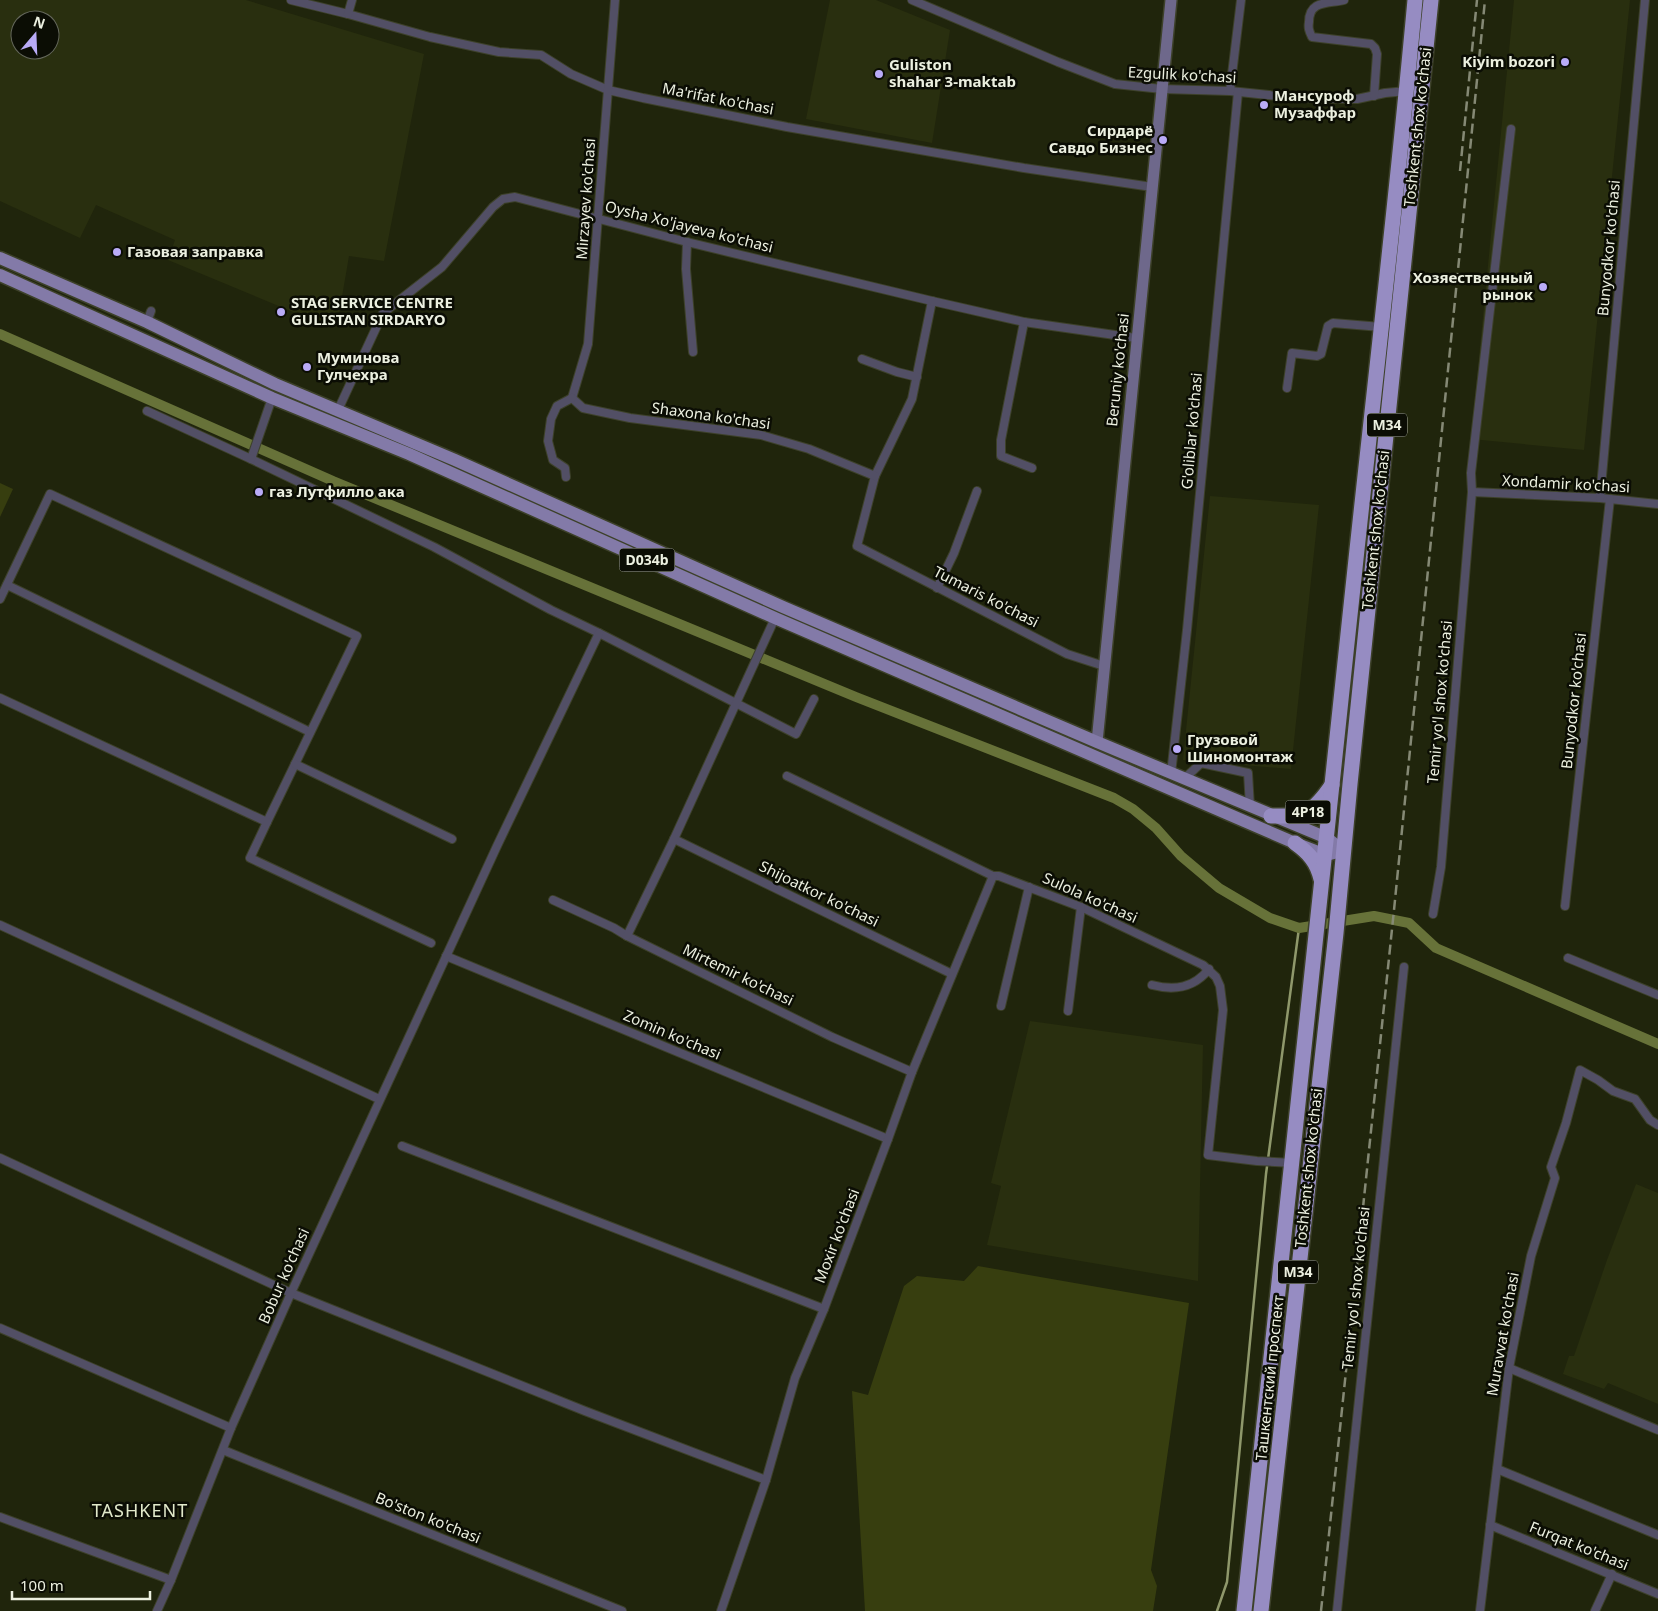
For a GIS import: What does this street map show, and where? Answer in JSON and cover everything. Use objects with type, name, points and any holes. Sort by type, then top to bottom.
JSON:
[{"type":"highway","name":"Toshkent shox ko'chasi","points":[[1333,784],[1407,91],[1415,0]]},
{"type":"highway","name":"Toshkent shox ko'chasi","points":[[1261,1611],[1336,933],[1431,0]]},
{"type":"highway","points":[[1333,784],[1333,787],[1340,790],[1350,784]]},
{"type":"highway","name":"4P18","points":[[1271,816],[1289,816],[1308,812],[1321,801],[1333,784]]},
{"type":"highway","name":"M34","points":[[1322,886],[1333,784]]},
{"type":"highway","name":"4P18","points":[[1295,844],[1306,851],[1314,861],[1319,870],[1322,886]]},
{"type":"highway","name":"Ташкентский проспект","points":[[1244,1611],[1322,886]]},
{"type":"main road","name":"D034b","points":[[0,258],[149,316],[275,384],[455,460],[783,607],[1171,774],[1327,838],[1343,850]]},
{"type":"main road","name":"D034b","points":[[0,276],[272,398],[408,454],[775,618],[1295,844],[1326,855]]},
{"type":"main road","points":[[1326,855],[1343,850]]},
{"type":"street","name":"Ma'rifat ko'chasi","points":[[291,0],[499,52],[541,55],[572,74],[608,90],[787,127],[1024,168],[1152,187]]},
{"type":"street","points":[[348,14],[352,0]]},
{"type":"street","name":"Mirzayev ko'chasi","points":[[572,398],[588,344],[616,0]]},
{"type":"street","name":"Ezgulik ko'chasi","points":[[912,0],[1115,84],[1162,89],[1234,91],[1297,98],[1357,99],[1407,91]]},
{"type":"street","name":"Beruniy ko'chasi","points":[[1097,742],[1171,0]]},
{"type":"street","name":"G'oliblar ko'chasi","points":[[1171,774],[1187,630],[1241,0]]},
{"type":"street","points":[[1344,0],[1324,3],[1314,7],[1309,16],[1308,30],[1312,37],[1371,44],[1376,48],[1374,96]]},
{"type":"street","name":"Bunyodkor ko'chasi","points":[[1600,498],[1645,0]]},
{"type":"street","name":"Temir yo'l shox ko'chasi","points":[[1433,914],[1441,867],[1472,492],[1471,473],[1511,129]]},
{"type":"street","name":"Oysha Xo'jayeva ko'chasi","points":[[338,410],[383,313],[442,267],[503,199],[515,197],[687,242],[1024,322],[1136,338]]},
{"type":"street","points":[[687,242],[686,269],[693,352]]},
{"type":"street","points":[[876,476],[912,399],[932,301]]},
{"type":"street","points":[[1024,322],[1001,440],[1001,456],[1032,468]]},
{"type":"street","points":[[1286,388],[1292,353],[1317,356],[1321,354],[1328,326],[1334,323],[1381,327]]},
{"type":"street","points":[[862,359],[917,377]]},
{"type":"street","points":[[252,457],[272,398]]},
{"type":"street","points":[[566,477],[565,468],[553,460],[548,441],[551,419],[557,406],[572,398]]},
{"type":"street","name":"Shaxona ko'chasi","points":[[572,398],[583,408],[630,418],[761,435],[809,449],[876,476]]},
{"type":"street","points":[[147,411],[252,457],[427,544],[551,610],[796,734],[814,699]]},
{"type":"street","name":"Tumaris ko'chasi","points":[[876,476],[857,546],[1067,654],[1104,666]]},
{"type":"street","points":[[937,588],[954,553],[977,491]]},
{"type":"street","name":"Xondamir ko'chasi","points":[[1472,492],[1600,498],[1658,504]]},
{"type":"street","points":[[0,599],[50,494],[357,636],[250,858],[430,943]]},
{"type":"street","name":"Bunyodkor ko'chasi","points":[[1565,906],[1610,499]]},
{"type":"street","points":[[7,586],[310,732]]},
{"type":"street","points":[[627,936],[737,704],[775,618]]},
{"type":"street","name":"Bobur ko'chasi","points":[[157,1611],[231,1428],[291,1293],[497,846],[599,633]]},
{"type":"street","points":[[0,698],[267,822]]},
{"type":"street","points":[[1184,779],[1201,763],[1248,773],[1250,807]]},
{"type":"street","points":[[295,764],[452,839]]},
{"type":"street","name":"Sulola ko'chasi","points":[[787,776],[993,876],[999,876],[1081,907],[1203,964],[1209,969]]},
{"type":"street","name":"Shijoatkor ko'chasi","points":[[674,839],[952,974]]},
{"type":"street","name":"Moxir ko'chasi","points":[[721,1611],[766,1480],[795,1378],[824,1310],[912,1072],[993,876]]},
{"type":"street","points":[[1001,1006],[1030,887]]},
{"type":"street","name":"Mirtemir ko'chasi","points":[[553,900],[614,928],[832,1037],[912,1072]]},
{"type":"street","points":[[1068,1011],[1081,907]]},
{"type":"street","points":[[0,925],[379,1099]]},
{"type":"street","name":"Zomin ko'chasi","points":[[446,956],[888,1139]]},
{"type":"street","points":[[1568,958],[1658,995]]},
{"type":"street","name":"Temir yo'l shox ko'chasi","points":[[1336,1611],[1404,967]]},
{"type":"street","points":[[1152,985],[1163,988],[1185,986],[1194,983],[1209,969],[1216,977],[1220,986],[1223,1010],[1208,1155],[1293,1163]]},
{"type":"street","name":"Muravvat ko'chasi","points":[[1480,1611],[1509,1368],[1531,1256],[1555,1178],[1551,1167],[1566,1123],[1580,1070],[1598,1080],[1612,1091],[1635,1100],[1650,1120],[1658,1125]]},
{"type":"street","points":[[402,1146],[824,1310]]},
{"type":"street","points":[[0,1158],[291,1293],[585,1411],[708,1456],[766,1480]]},
{"type":"street","points":[[0,1328],[231,1428]]},
{"type":"street","points":[[1509,1368],[1658,1430]]},
{"type":"street","name":"Bo'ston ko'chasi","points":[[223,1450],[622,1611]]},
{"type":"street","points":[[1497,1469],[1658,1535]]},
{"type":"street","points":[[0,1517],[171,1580]]},
{"type":"street","name":"Furqat ko'chasi","points":[[1490,1525],[1658,1594]]},
{"type":"street","points":[[1596,1611],[1612,1574]]},
{"type":"shaded area","points":[[0,0],[246,0],[424,54],[384,261],[349,256],[337,326],[293,312],[168,260],[175,240],[96,205],[80,238],[0,201]]},
{"type":"shaded area","name":"Guliston shahar 3-maktab","points":[[830,0],[876,0],[950,30],[932,143],[806,119]]},
{"type":"shaded area","name":"Хозяественный рынок","points":[[1514,0],[1630,0],[1584,450],[1471,439]]},
{"type":"shaded area","points":[[0,483],[13,489],[0,517]]},
{"type":"shaded area","points":[[1210,496],[1319,505],[1291,769],[1183,760]]},
{"type":"shaded area","points":[[1030,1021],[1203,1045],[1198,1281],[987,1245],[1001,1186],[991,1183]]},
{"type":"shaded area","points":[[1636,1184],[1658,1193],[1658,1404],[1608,1383],[1604,1389],[1563,1374],[1569,1356],[1574,1356],[1607,1260]]},
{"type":"shaded area","points":[[978,1266],[1189,1303],[1151,1570],[1157,1586],[1153,1611],[865,1611],[852,1391],[868,1395],[904,1286],[917,1276],[964,1281]]},
{"type":"waterway","points":[[0,334],[333,481],[856,697],[1114,798],[1133,809],[1156,828],[1181,856],[1219,888],[1270,918],[1299,928],[1374,916],[1409,923],[1436,948],[1658,1044]]},
{"type":"waterway","points":[[1217,1611],[1227,1582],[1266,1174],[1299,928]]},
{"type":"railway","points":[[1460,171],[1477,0]]},
{"type":"railway","points":[[1321,1611],[1394,910],[1485,0]]},
{"type":"place","name":"Kiyim bozori","points":[[1565,62]]},
{"type":"place","name":"Guliston shahar 3-maktab","points":[[879,74]]},
{"type":"place","name":"Мансуроф Музаффар","points":[[1264,105]]},
{"type":"place","name":"Сирдарё Савдо Бизнес","points":[[1163,140]]},
{"type":"place","name":"Газовая заправка","points":[[117,252]]},
{"type":"place","name":"Хозяественный рынок","points":[[1543,287]]},
{"type":"place","name":"STAG SERVICE CENTRE GULISTAN SIRDARYO","points":[[281,312]]},
{"type":"place","name":"Муминова Гулчехра","points":[[307,367]]},
{"type":"place","name":"газ Лутфилло ака","points":[[259,492]]},
{"type":"place","name":"Грузовой Шиномонтаж","points":[[1177,749]]},
{"type":"district","name":"TASHKENT","points":[[140,1511]]}]
